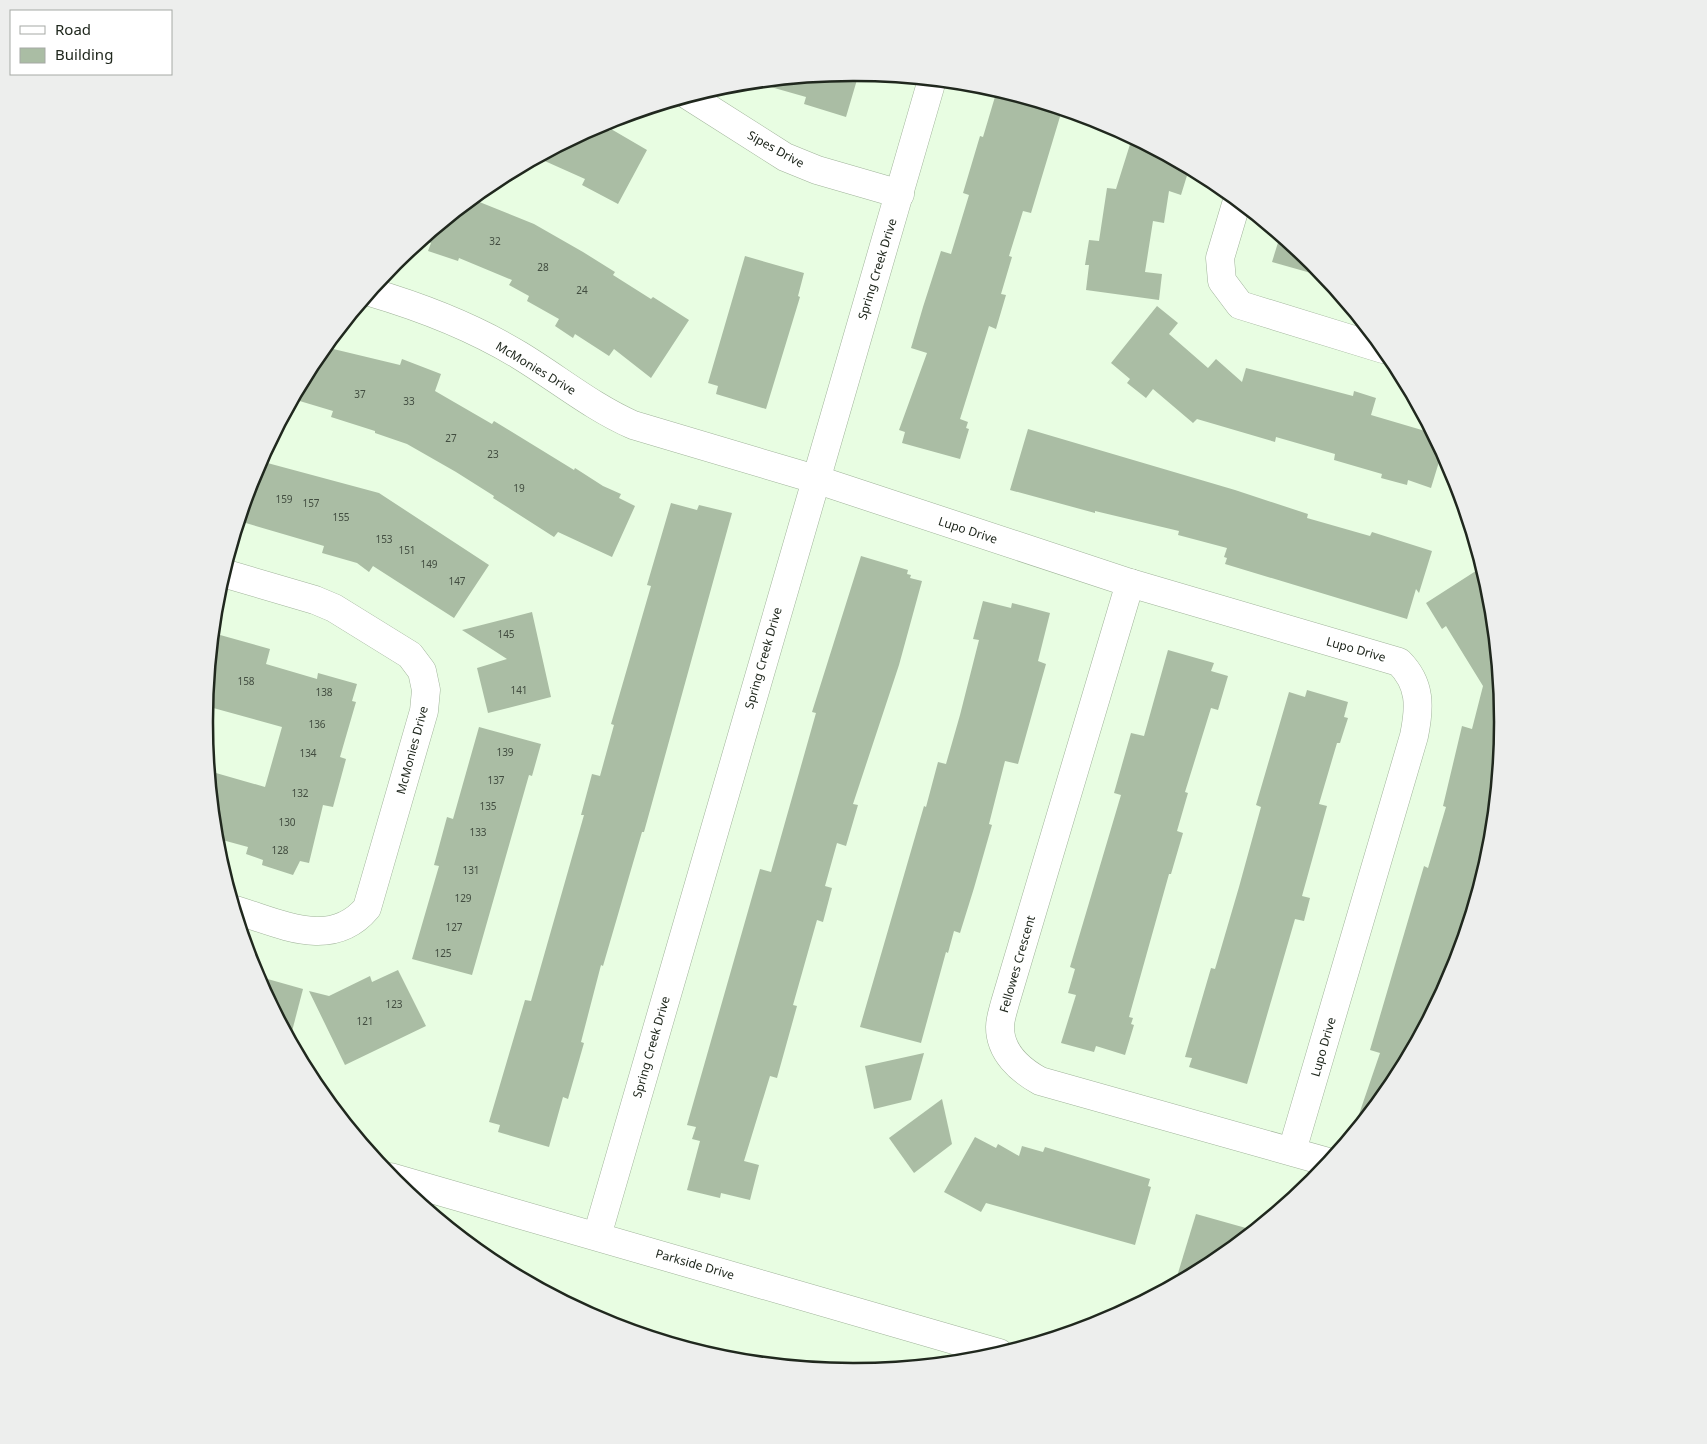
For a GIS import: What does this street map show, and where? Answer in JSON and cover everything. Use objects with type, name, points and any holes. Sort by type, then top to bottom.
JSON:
[{"type":"street","name":"Spring Creek Drive","points":[[597,1236],[815,478],[930,86]]},
{"type":"street","name":"Sipes Drive","points":[[697,101],[785,157],[817,170],[900,194]]},
{"type":"street","points":[[1235,208],[1220,258],[1222,281],[1240,305],[1372,345]]},
{"type":"street","name":"McMonies Drive","points":[[377,294],[429,311],[476,332],[517,354],[606,413],[633,425],[815,478]]},
{"type":"street","name":"Lupo Drive","points":[[815,478],[1130,583],[1388,658],[1398,662],[1410,673],[1417,693],[1418,716],[1414,736],[1292,1152]]},
{"type":"street","name":"McMonies Drive","points":[[230,575],[315,600],[334,608],[410,655],[422,671],[426,690],[424,711],[368,908],[358,919],[346,926],[320,933],[242,912]]},
{"type":"street","name":"Fellowes Crescent","points":[[1130,583],[1005,1003],[1000,1026],[1004,1047],[1016,1064],[1026,1073],[1040,1081],[1292,1152]]},
{"type":"street","points":[[1292,1152],[1321,1160]]},
{"type":"street","name":"Parkside Drive","points":[[407,1182],[984,1349]]},
{"type":"building","points":[[857,81],[846,117],[804,104],[806,97],[771,87]]},
{"type":"building","points":[[995,98],[1060,116],[1031,213],[1023,211],[1009,256],[1012,257],[1001,294],[1006,295],[996,329],[989,326],[960,419],[968,422],[966,428],[969,429],[960,459],[902,443],[905,432],[899,430],[927,353],[911,348],[941,251],[951,254],[969,195],[963,193],[980,136],[983,137]]},
{"type":"building","points":[[611,129],[647,150],[618,204],[582,185],[585,179],[544,161]]},
{"type":"building","points":[[1130,144],[1187,175],[1181,195],[1169,191],[1164,223],[1153,221],[1145,272],[1162,274],[1159,300],[1086,290],[1089,265],[1085,265],[1089,240],[1099,241],[1107,188],[1116,189]]},
{"type":"building","points":[[480,202],[534,224],[615,272],[613,275],[651,299],[653,297],[689,320],[651,378],[614,349],[609,356],[575,334],[573,338],[555,326],[559,319],[527,301],[529,296],[509,285],[512,280],[459,258],[458,261],[428,251],[431,243],[429,242]]},
{"type":"building","points":[[1278,242],[1311,273],[1272,262]]},
{"type":"building","points":[[745,256],[804,273],[798,296],[800,297],[766,409],[716,394],[718,386],[708,383]]},
{"type":"building","points":[[1157,306],[1178,323],[1169,334],[1208,368],[1216,359],[1242,382],[1246,368],[1353,396],[1354,391],[1376,398],[1371,415],[1423,430],[1439,463],[1431,488],[1408,480],[1407,485],[1381,478],[1382,474],[1334,460],[1335,454],[1276,437],[1275,442],[1197,419],[1193,423],[1153,389],[1146,398],[1127,383],[1130,379],[1111,363]]},
{"type":"building","points":[[333,349],[400,365],[402,359],[441,374],[435,391],[492,424],[494,421],[574,470],[575,468],[603,486],[621,494],[619,498],[635,506],[612,557],[558,532],[554,537],[493,498],[494,496],[407,444],[375,433],[375,431],[331,417],[333,411],[300,401]]},
{"type":"building","points":[[1028,429],[1235,490],[1308,514],[1307,518],[1370,536],[1372,532],[1432,551],[1419,593],[1416,589],[1407,619],[1225,564],[1227,558],[1224,557],[1227,548],[1178,535],[1179,531],[1095,511],[1095,513],[1010,490]]},
{"type":"building","points":[[268,463],[379,493],[489,565],[454,618],[373,566],[369,572],[357,563],[322,553],[324,546],[245,523]]},
{"type":"building","points":[[671,503],[697,510],[699,505],[732,513],[644,832],[642,832],[603,966],[601,965],[581,1042],[584,1043],[568,1099],[563,1097],[549,1147],[498,1132],[500,1125],[489,1122],[525,1000],[531,1001],[584,815],[581,815],[592,774],[600,776],[614,725],[611,724],[651,586],[647,585]]},
{"type":"building","points":[[861,556],[908,570],[907,574],[911,575],[910,578],[922,581],[899,665],[853,804],[858,805],[846,846],[837,843],[825,886],[832,888],[823,922],[817,920],[793,1005],[797,1006],[777,1078],[770,1076],[744,1161],[759,1165],[750,1200],[721,1193],[720,1198],[687,1190],[700,1141],[692,1139],[696,1127],[687,1125],[760,869],[771,872],[816,713],[812,712]]},
{"type":"building","points":[[1476,571],[1489,638],[1493,680],[1493,764],[1489,806],[1472,888],[1460,928],[1445,967],[1428,1005],[1408,1042],[1386,1078],[1358,1116],[1380,1053],[1370,1050],[1424,866],[1428,868],[1446,807],[1443,806],[1462,726],[1472,729],[1483,686],[1446,626],[1442,629],[1426,603]]},
{"type":"building","points":[[983,601],[1011,608],[1012,603],[1050,613],[1038,661],[1046,664],[1018,764],[1005,761],[989,824],[992,825],[974,888],[960,933],[954,931],[948,953],[946,952],[921,1043],[860,1027],[938,762],[946,764],[979,640],[973,639]]},
{"type":"building","points":[[532,612],[551,697],[488,713],[477,668],[507,659],[462,630]]},
{"type":"building","points":[[219,635],[270,649],[266,664],[317,679],[318,673],[357,684],[352,701],[356,702],[340,757],[346,759],[333,807],[323,805],[309,863],[300,861],[293,875],[262,865],[263,860],[246,854],[248,847],[224,840],[215,773],[265,787],[282,727],[213,708]]},
{"type":"building","points":[[1168,650],[1214,663],[1211,671],[1228,676],[1218,710],[1211,708],[1185,792],[1188,793],[1177,831],[1183,833],[1171,874],[1169,874],[1129,1017],[1133,1018],[1131,1024],[1134,1025],[1125,1055],[1096,1046],[1094,1052],[1061,1043],[1076,995],[1068,993],[1075,969],[1070,967],[1121,795],[1114,793],[1131,733],[1144,736]]},
{"type":"building","points":[[1307,690],[1348,702],[1344,717],[1348,718],[1340,743],[1337,743],[1319,804],[1327,806],[1302,896],[1310,898],[1304,921],[1295,919],[1247,1084],[1189,1067],[1192,1058],[1185,1057],[1211,968],[1215,969],[1239,887],[1261,807],[1256,805],[1289,692],[1305,697]]},
{"type":"building","points":[[479,727],[541,744],[532,776],[529,775],[472,975],[412,959],[439,866],[434,865],[447,817],[453,819]]},
{"type":"building","points":[[398,970],[426,1026],[345,1065],[309,991],[329,996],[370,976],[372,982]]},
{"type":"building","points":[[267,979],[303,989],[292,1030]]},
{"type":"building","points":[[924,1053],[911,1100],[874,1109],[865,1066]]},
{"type":"building","points":[[942,1099],[952,1144],[914,1173],[889,1138]]},
{"type":"building","points":[[975,1137],[996,1148],[998,1144],[1019,1156],[1022,1146],[1043,1152],[1045,1147],[1150,1179],[1148,1186],[1151,1187],[1135,1245],[986,1203],[981,1212],[944,1192]]},
{"type":"building","points":[[1196,1214],[1246,1228],[1209,1255],[1177,1275]]}]
